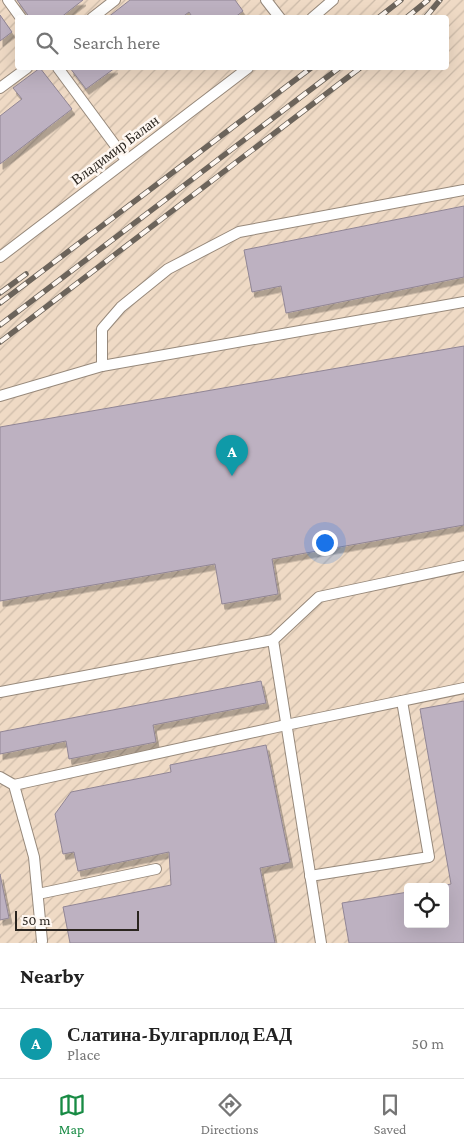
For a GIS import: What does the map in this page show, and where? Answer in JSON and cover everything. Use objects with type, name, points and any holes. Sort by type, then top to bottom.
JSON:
[{"type":"lane","points":[[8,0],[19,15]]},
{"type":"lane","points":[[96,15],[115,0]]},
{"type":"lane","points":[[266,0],[278,15]]},
{"type":"lane","points":[[316,15],[333,0]]},
{"type":"lane","points":[[0,88],[23,70]]},
{"type":"lane","points":[[59,70],[126,160]]},
{"type":"lane","name":"Владимир Балан","points":[[0,257],[245,70]]},
{"type":"lane","points":[[102,366],[102,329],[121,308],[168,269],[239,232],[464,190]]},
{"type":"lane","points":[[0,396],[102,366],[464,302]]},
{"type":"lane","points":[[0,692],[274,640],[319,597],[464,566]]},
{"type":"lane","points":[[274,640],[321,943]]},
{"type":"lane","points":[[0,777],[14,785],[286,724],[464,688]]},
{"type":"lane","points":[[310,876],[429,857],[402,701]]},
{"type":"lane","points":[[14,785],[34,857],[42,941]]},
{"type":"lane","points":[[38,894],[156,869]]},
{"type":"shaded area","points":[[0,0],[464,0],[464,943],[0,943]]},
{"type":"building","points":[[17,0],[83,0],[64,15],[28,15]]},
{"type":"building","points":[[130,0],[235,0],[243,11],[238,15],[191,15],[189,12],[185,15],[111,15]]},
{"type":"building","points":[[0,15],[12,32],[0,41]]},
{"type":"building","points":[[37,70],[42,70],[72,109],[0,164],[0,116],[22,99],[13,88]]},
{"type":"building","points":[[72,70],[112,70],[86,89]]},
{"type":"building","points":[[464,206],[464,277],[286,313],[281,286],[252,292],[244,250]]},
{"type":"building","points":[[464,346],[464,525],[272,559],[278,594],[222,604],[215,564],[0,601],[0,427]]},
{"type":"building","points":[[261,681],[266,703],[153,725],[156,742],[69,759],[66,741],[0,754],[0,732]]},
{"type":"building","points":[[464,701],[464,943],[349,943],[342,903],[404,893],[404,928],[449,928],[449,884],[451,884],[420,709]]},
{"type":"building","points":[[266,745],[290,862],[260,868],[275,943],[70,943],[63,907],[171,885],[169,852],[78,871],[74,852],[63,854],[55,814],[71,792],[171,772],[170,765]]},
{"type":"building","points":[[0,874],[9,918],[0,920]]},
{"type":"railway","points":[[382,15],[401,0]]},
{"type":"railway","points":[[410,15],[428,0]]},
{"type":"railway","points":[[428,15],[440,0]]},
{"type":"railway","points":[[0,303],[308,70]]},
{"type":"railway","points":[[0,325],[336,70]]},
{"type":"railway","points":[[0,342],[357,70]]},
{"type":"railway","points":[[0,293],[26,274]]},
{"type":"place","name":"Слатина-Булгарплод ЕАД","points":[[232,476]]}]
